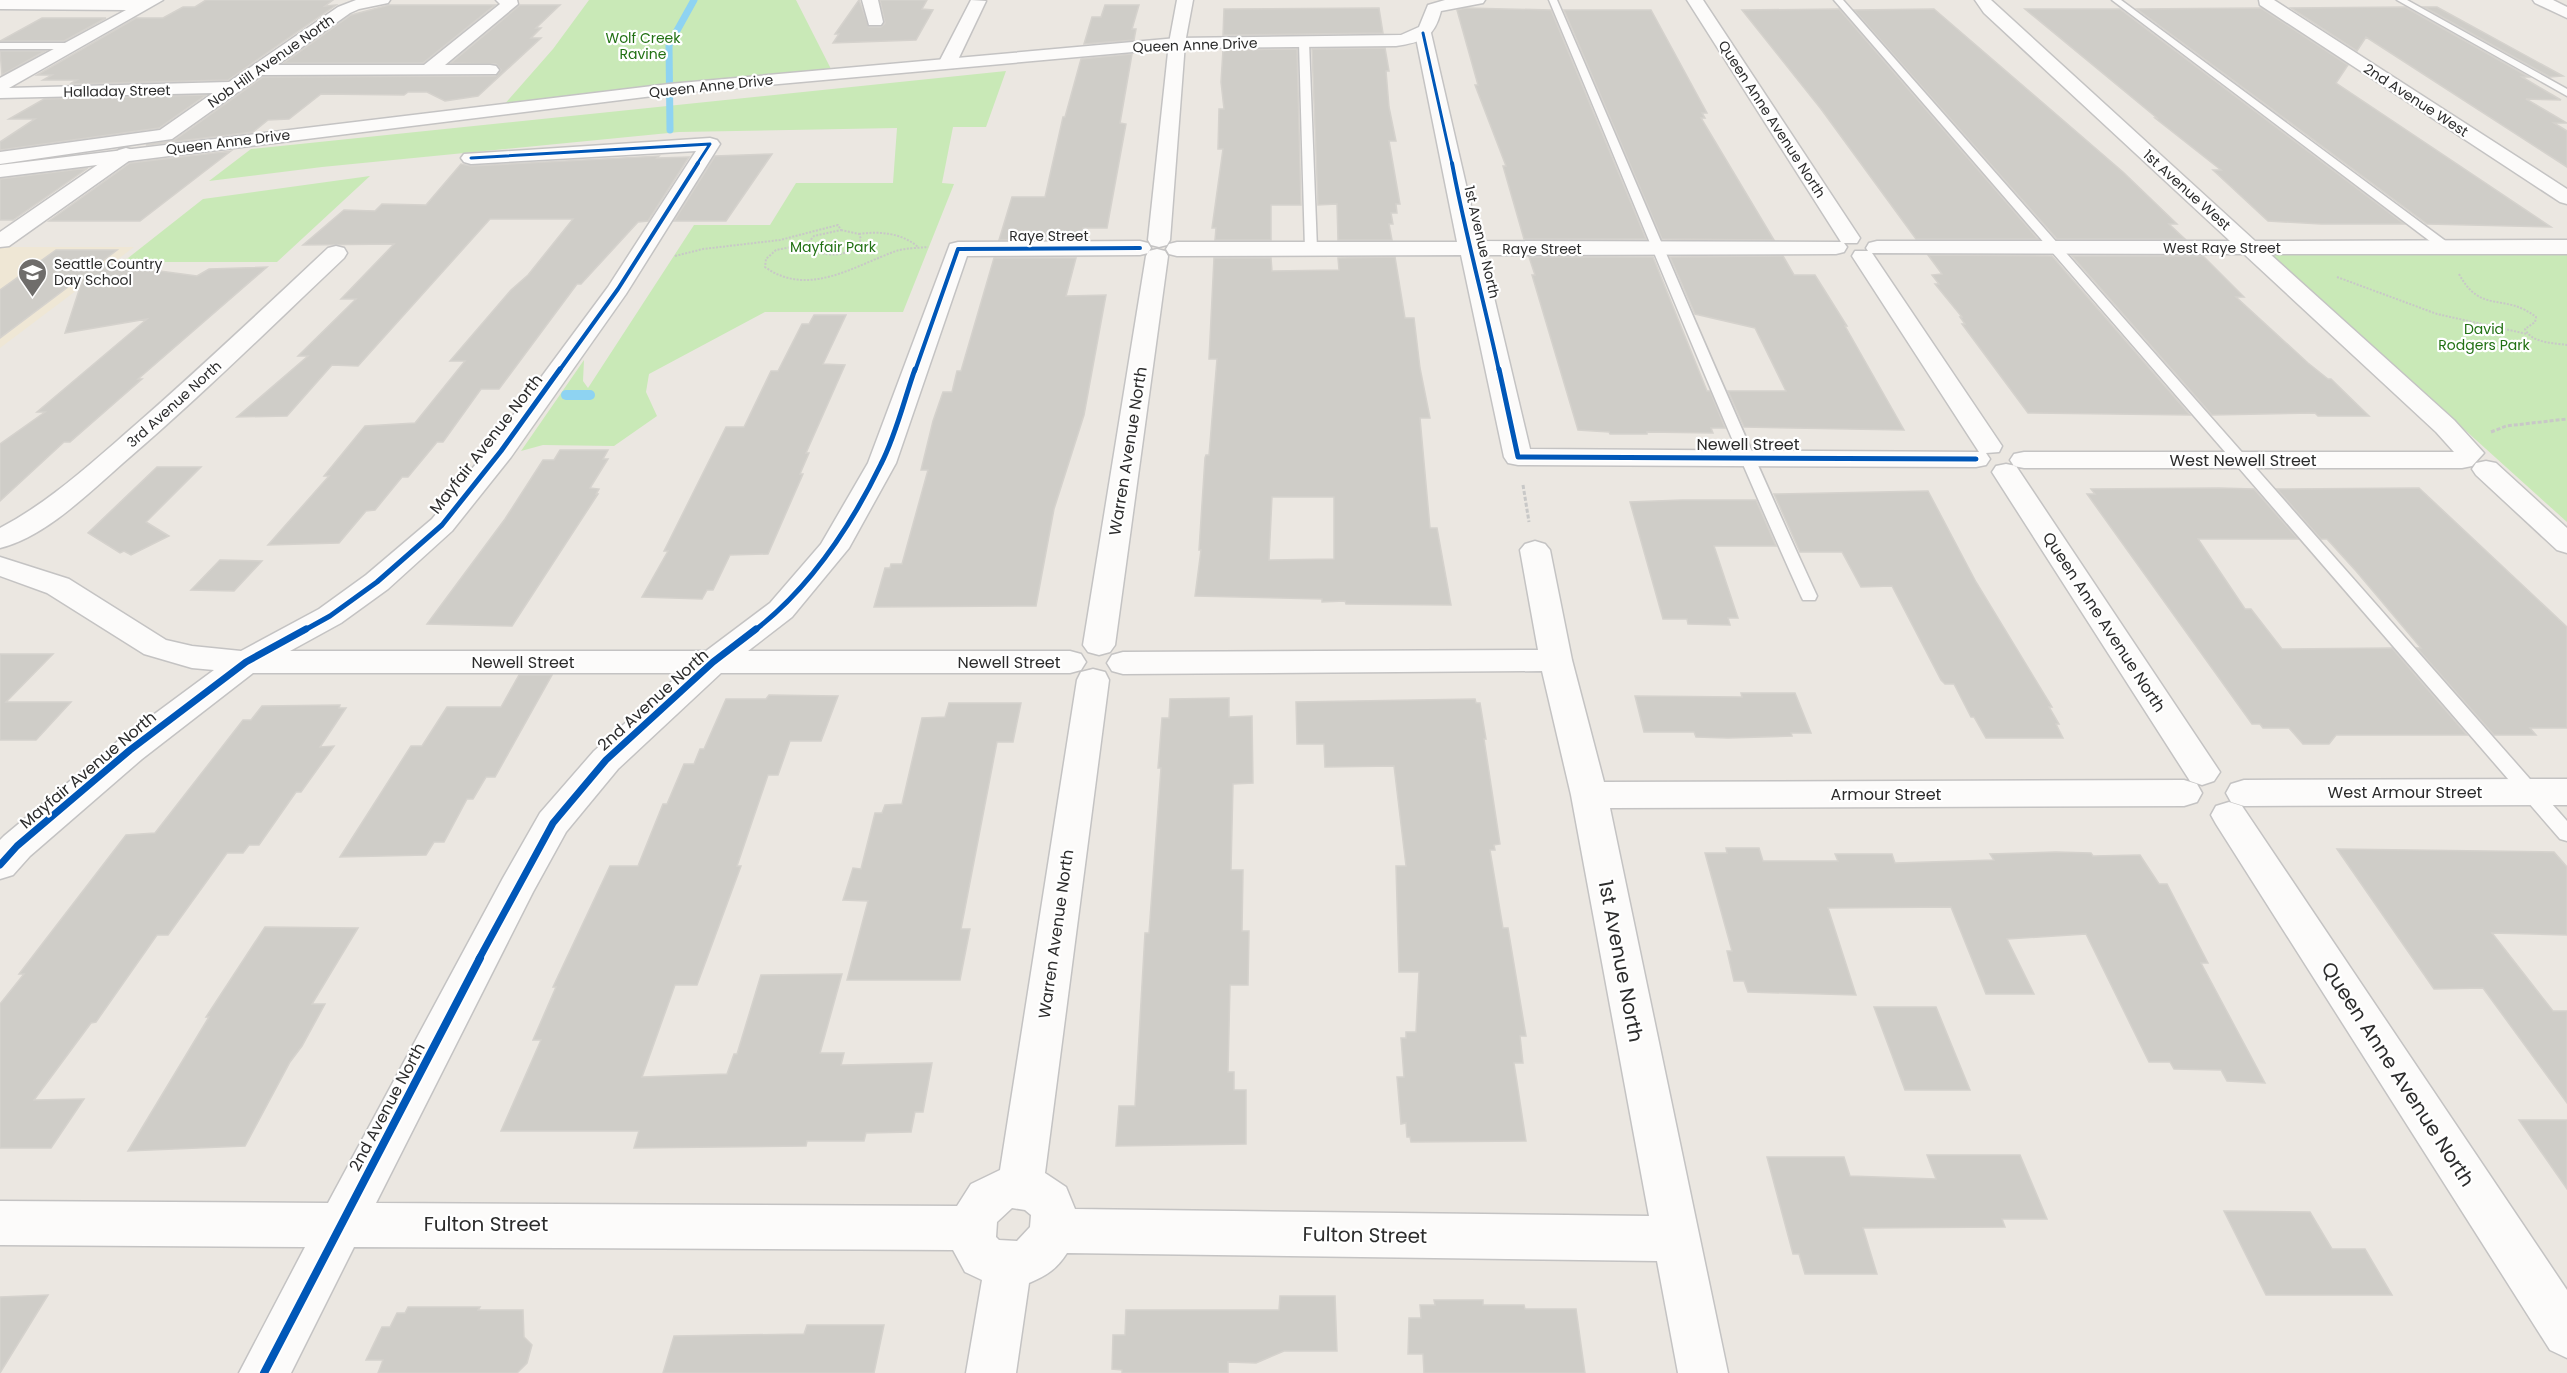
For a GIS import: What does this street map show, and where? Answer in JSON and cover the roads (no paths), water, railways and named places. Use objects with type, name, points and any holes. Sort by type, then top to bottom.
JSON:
[{"type":"street","name":"Nob Hill Avenue North","points":[[165,135],[344,10],[355,5],[382,0]]},
{"type":"street","points":[[428,70],[510,4],[507,0]]},
{"type":"street","points":[[870,0],[875,22]]},
{"type":"street","name":"Warren Avenue North","points":[[1020,1187],[1158,248],[1177,43],[1185,0]]},
{"type":"street","points":[[1419,24],[1430,26],[1434,8],[1443,4],[1477,0]]},
{"type":"street","name":"Queen Anne Avenue North","points":[[1695,0],[1856,247],[1982,453]]},
{"type":"street","name":"1st Avenue West","points":[[1983,0],[1998,18],[2477,454],[2567,544]]},
{"type":"street","points":[[2541,0],[2567,13]]},
{"type":"street","points":[[946,64],[978,1]]},
{"type":"street","name":"2nd Avenue West","points":[[2264,1],[2567,198]]},
{"type":"street","points":[[0,4],[150,3]]},
{"type":"street","points":[[0,85],[150,3]]},
{"type":"street","name":"Queen Anne Drive","points":[[0,171],[669,90],[867,71],[1177,43],[1391,41],[1419,24]]},
{"type":"street","name":"1st Avenue North","points":[[1419,24],[1446,132],[1466,236],[1475,262],[1520,469]]},
{"type":"street","points":[[258,70],[490,70]]},
{"type":"street","name":"Halladay Street","points":[[0,93],[114,92],[234,87]]},
{"type":"street","name":"Queen Anne Drive","points":[[0,158],[165,135]]},
{"type":"street","name":"Mayfair Avenue North","points":[[0,865],[17,846],[130,750],[246,662],[330,616],[377,582],[442,525],[501,451],[618,290],[710,144],[471,158]]},
{"type":"street","points":[[1,241],[126,154]]},
{"type":"street","name":"Raye Street","points":[[944,248],[1856,247]]},
{"type":"street","name":"West Raye Street","points":[[1856,247],[2567,248]]},
{"type":"street","name":"2nd Avenue North","points":[[264,1373],[516,888],[553,823],[606,760],[714,663],[781,610],[834,548],[882,463],[944,248]]},
{"type":"street","name":"3rd Avenue North","points":[[0,540],[25,527],[77,489],[170,410],[336,253]]},
{"type":"street","name":"Newell Street","points":[[1520,469],[1746,458],[1982,453],[2012,450],[2015,466]]},
{"type":"street","name":"West Newell Street","points":[[2015,466],[2477,454]]},
{"type":"street","name":"Queen Anne Avenue North","points":[[2015,466],[2193,782]]},
{"type":"street","name":"1st Avenue North","points":[[1532,539],[1556,660],[1589,795],[1703,1373]]},
{"type":"street","points":[[0,540],[3,550],[0,555]]},
{"type":"street","name":"Newell Street","points":[[0,566],[58,586],[155,647],[192,657],[246,662],[1096,663],[1556,660]]},
{"type":"street","name":"West Armour Street","points":[[2193,782],[2202,808],[2237,804],[2567,792]]},
{"type":"street","name":"Armour Street","points":[[1589,795],[2193,782]]},
{"type":"street","name":"Queen Anne Avenue North","points":[[2237,804],[2567,1333]]},
{"type":"street","points":[[1020,1187],[1036,1190],[1053,1206],[1056,1218],[1054,1231],[1040,1253],[1027,1261],[1008,1265],[985,1258],[976,1248],[972,1228],[978,1209],[988,1198],[999,1191],[1020,1187]]},
{"type":"street","name":"Fulton Street","points":[[0,1223],[972,1228]]},
{"type":"street","name":"Fulton Street","points":[[1054,1231],[1676,1239]]},
{"type":"street","points":[[991,1373],[1008,1265]]},
{"type":"lane","points":[[1553,0],[1660,248],[1746,458],[1809,596]]},
{"type":"lane","points":[[1838,0],[2567,834]]},
{"type":"lane","points":[[2116,0],[2447,248]]},
{"type":"lane","points":[[2402,0],[2567,93]]},
{"type":"lane","points":[[1304,42],[1311,249]]},
{"type":"lane","points":[[0,46],[71,46]]},
{"type":"waterway","points":[[670,130],[669,45],[694,0]]},
{"type":"waterway","points":[[566,395],[590,395]]},
{"type":"place","name":"Seattle Country Day School","points":[[33,298]]},
{"type":"park label","name":"Wolf Creek Ravine","points":[[643,46]]},
{"type":"park label","name":"Mayfair Park","points":[[833,247]]},
{"type":"park label","name":"David Rodgers Park","points":[[2484,338]]}]
